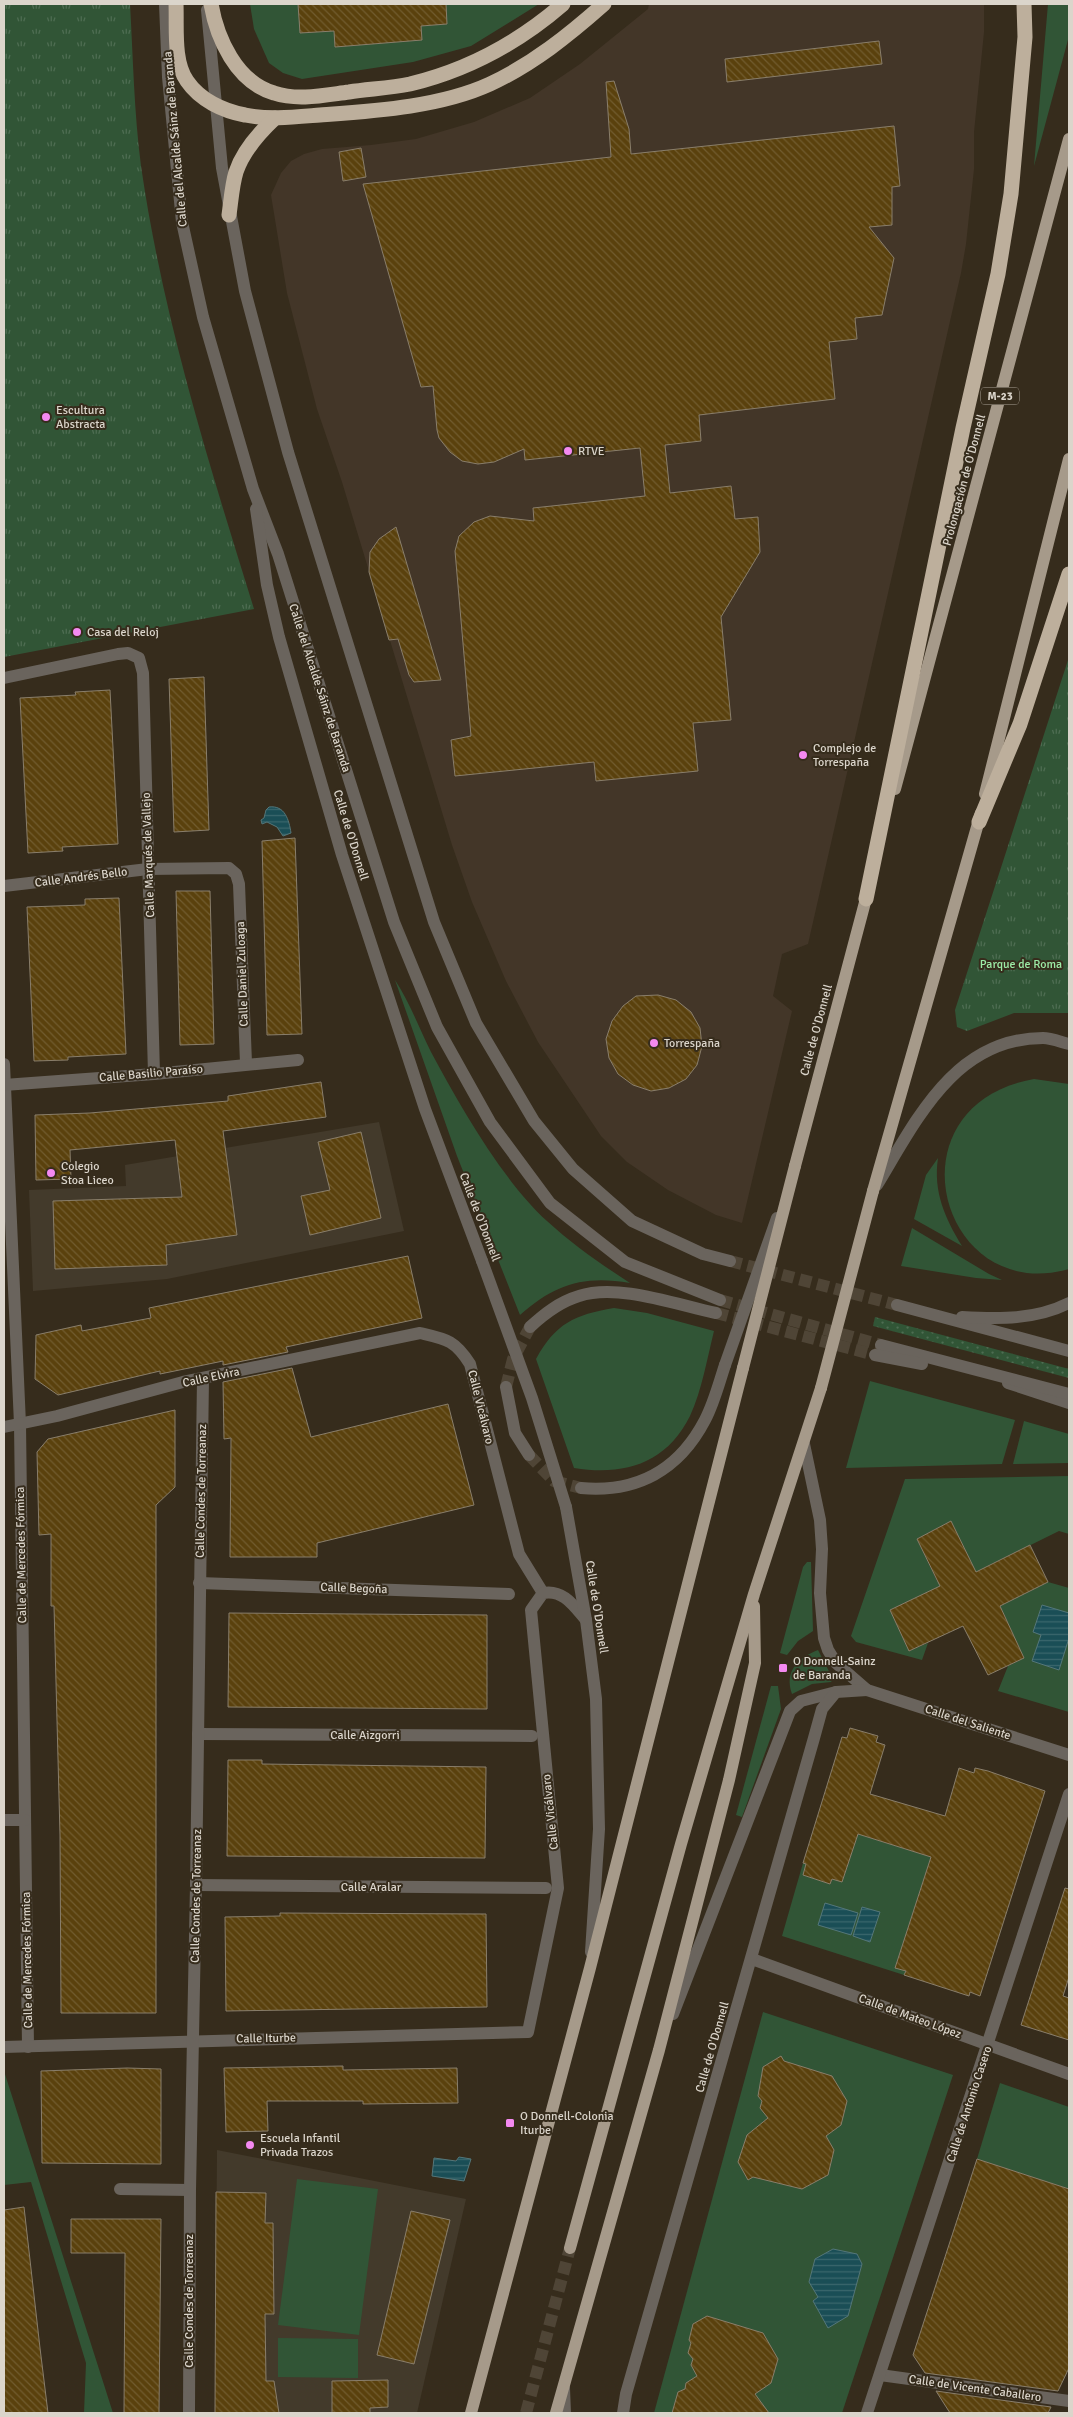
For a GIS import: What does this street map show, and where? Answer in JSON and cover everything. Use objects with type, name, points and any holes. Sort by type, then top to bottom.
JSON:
[{"type":"highway","points":[[176,4],[180,66],[187,81],[199,94],[217,106],[244,115],[275,118],[362,112],[418,105],[488,85],[527,66],[604,4]]},
{"type":"highway","points":[[209,4],[226,51],[240,69],[256,83],[273,93],[305,97],[408,84],[455,71],[494,54],[540,25],[563,4]]},
{"type":"highway","points":[[866,899],[963,428],[998,274],[1011,194],[1025,37],[1024,4]]},
{"type":"highway","points":[[229,215],[236,172],[247,151],[261,131],[275,118]]},
{"type":"highway","points":[[979,822],[1020,724],[1069,574]]},
{"type":"main road","name":"Prolongación de O'Donnell","points":[[932,653],[1069,139]]},
{"type":"main road","points":[[570,2248],[681,1844],[754,1594],[821,1388],[873,1191],[979,822],[1031,606],[1069,459]]},
{"type":"main road","name":"Calle de O'Donnell","points":[[471,2413],[590,1968],[795,1166],[932,653]]},
{"type":"main road","points":[[556,2413],[659,2050],[728,1780],[755,1663],[754,1594]]},
{"type":"street","name":"Calle del Alcalde Sáinz de Baranda","points":[[165,4],[168,77],[182,222],[203,317],[253,489],[278,554],[394,922],[437,1027],[490,1122],[550,1203],[625,1262],[720,1300]]},
{"type":"street","points":[[209,4],[222,168],[229,215],[245,292],[288,452],[434,922],[476,1023],[534,1122],[572,1169],[632,1221],[703,1254],[730,1261]]},
{"type":"street","name":"Calle de O'Donnell","points":[[253,489],[267,585],[279,637],[340,846],[425,1109],[532,1398],[566,1507],[586,1620],[596,1699],[599,1829],[590,1968]]},
{"type":"street","name":"Calle Marqués de Vallejo","points":[[4,678],[118,654],[128,653],[139,658],[143,673],[154,1074]]},
{"type":"street","name":"Calle Andrés Bello","points":[[4,886],[148,869],[229,868],[236,874],[239,884]]},
{"type":"street","name":"Calle Daniel Zuloaga","points":[[239,884],[246,1064]]},
{"type":"street","points":[[873,1191],[918,1116],[950,1077],[974,1056],[1008,1042],[1044,1038],[1069,1038]]},
{"type":"street","points":[[1044,1038],[1069,1044]]},
{"type":"street","name":"Calle Basilio Paraíso","points":[[4,1085],[154,1074],[298,1060]]},
{"type":"street","name":"Calle de Mercedes Fórmica","points":[[4,1064],[20,1424],[28,2047]]},
{"type":"street","points":[[581,1488],[624,1487],[647,1479],[670,1464],[691,1442],[706,1419],[795,1166]]},
{"type":"street","points":[[530,1327],[549,1309],[579,1295],[609,1292],[644,1297],[716,1313]]},
{"type":"street","points":[[1069,1303],[1045,1313],[1014,1318],[958,1316],[897,1305],[1069,1351]]},
{"type":"street","name":"Calle Elvira","points":[[4,1427],[203,1378],[420,1333]]},
{"type":"street","name":"Calle Vicálvaro","points":[[420,1333],[448,1339],[461,1349],[470,1364],[519,1554],[543,1593],[531,1610],[558,1888],[528,2032]]},
{"type":"street","points":[[878,1350],[959,1366],[1069,1394]]},
{"type":"street","points":[[983,1373],[1034,1393],[1069,1403]]},
{"type":"street","name":"Calle Condes de Torreanaz","points":[[189,2413],[190,2190],[194,2040],[203,1378]]},
{"type":"street","points":[[506,1387],[515,1433],[529,1456]]},
{"type":"street","points":[[804,1444],[820,1520],[822,1549],[820,1593],[824,1638],[828,1650],[836,1663],[867,1690]]},
{"type":"street","name":"Calle Begoña","points":[[199,1583],[509,1594]]},
{"type":"street","points":[[543,1593],[550,1592],[568,1598],[586,1620]]},
{"type":"street","points":[[659,2050],[790,1711],[802,1701],[836,1692],[867,1690]]},
{"type":"street","name":"Calle del Saliente","points":[[867,1690],[1069,1755]]},
{"type":"street","name":"Calle de O'Donnell","points":[[623,2413],[626,2394],[822,1709],[836,1692]]},
{"type":"street","name":"Calle Aizgorri","points":[[198,1734],[532,1736]]},
{"type":"street","name":"Calle de Antonio Casero","points":[[867,2413],[1069,1794]]},
{"type":"street","points":[[4,1820],[25,1820]]},
{"type":"street","name":"Calle Aralar","points":[[196,1885],[546,1888]]},
{"type":"street","name":"Calle de Mateo López","points":[[752,1958],[1069,2074]]},
{"type":"street","name":"Calle Iturbe","points":[[4,2047],[194,2040],[528,2032]]},
{"type":"street","points":[[120,2189],[190,2190]]},
{"type":"street","name":"Calle de Vicente Caballero","points":[[880,2375],[1069,2401]]},
{"type":"street","points":[[564,2385],[565,2413]]},
{"type":"shaded area","name":"Complejo de Torrespaña","points":[[649,4],[984,4],[984,32],[974,132],[974,169],[961,273],[808,944],[782,954],[773,996],[792,1011],[742,1223],[716,1215],[668,1190],[627,1162],[601,1136],[538,1042],[506,981],[472,902],[452,845],[342,482],[317,409],[287,293],[271,195],[281,173],[291,161],[304,154],[322,149],[416,139],[474,122],[530,98],[580,64],[648,9]]},
{"type":"shaded area","points":[[379,1122],[404,1231],[167,1279],[33,1291],[29,1190],[126,1186],[125,1165]]},
{"type":"shaded area","points":[[217,2150],[466,2199],[417,2413],[215,2413]]},
{"type":"green space","points":[[4,4],[130,4],[135,105],[141,166],[150,223],[189,390],[220,500],[254,609],[4,657]]},
{"type":"green space","points":[[250,4],[539,4],[471,46],[413,62],[302,79],[283,73],[269,63],[254,29]]},
{"type":"green space","points":[[1048,4],[1069,4],[1069,36],[1034,166]]},
{"type":"green space","name":"Parque de Roma","points":[[1069,657],[1069,1013],[1014,1013],[967,1031],[957,1027],[955,1010]]},
{"type":"green space","points":[[395,980],[455,1095],[498,1164],[514,1185],[530,1204],[557,1230],[587,1254],[630,1283],[598,1280],[571,1284],[545,1296],[520,1315],[457,1156]]},
{"type":"green space","points":[[1034,1079],[1069,1084],[1069,1269],[1024,1273],[988,1259],[962,1232],[947,1198],[946,1160],[959,1125],[988,1096]]},
{"type":"green space","points":[[938,1158],[937,1182],[942,1204],[950,1225],[962,1246],[914,1219],[926,1175]]},
{"type":"green space","points":[[912,1228],[1002,1280],[976,1278],[901,1266]]},
{"type":"green space","points":[[614,1308],[647,1313],[714,1331],[704,1374],[690,1416],[669,1445],[656,1456],[626,1468],[592,1470],[574,1468],[536,1359],[551,1337],[568,1323],[588,1314]]},
{"type":"green space","points":[[875,1317],[1069,1369],[1069,1378],[873,1326]]},
{"type":"green space","points":[[870,1381],[1015,1420],[1002,1464],[846,1468]]},
{"type":"green space","points":[[1024,1421],[1069,1434],[1069,1463],[1013,1464]]},
{"type":"green space","points":[[1069,1476],[1069,1534],[1059,1531],[988,1566],[990,1573],[971,1572],[971,1562],[951,1521],[917,1539],[937,1581],[947,1584],[890,1610],[909,1651],[928,1643],[922,1660],[856,1642],[851,1636],[905,1479]]},
{"type":"green space","points":[[807,1562],[811,1562],[813,1631],[798,1641],[787,1655],[780,1653],[803,1567]]},
{"type":"green space","points":[[1048,1582],[1069,1588],[1069,1712],[998,1691],[1008,1666],[1024,1658],[997,1599],[1007,1602]]},
{"type":"green space","points":[[818,1650],[833,1679],[831,1682],[812,1684],[792,1694],[790,1679],[794,1666],[804,1657]]},
{"type":"green space","points":[[771,1686],[778,1686],[781,1709],[742,1817],[736,1815]]},
{"type":"green space","points":[[858,1834],[931,1857],[896,1968],[906,1971],[904,1975],[782,1936],[803,1863],[806,1864],[803,1875],[830,1884]]},
{"type":"green space","points":[[763,2012],[953,2075],[842,2413],[654,2413]]},
{"type":"green space","points":[[4,2071],[113,2413],[84,2413],[86,2363],[31,2182],[4,2185]]},
{"type":"green space","points":[[1000,2083],[1069,2107],[1069,2189],[977,2159]]},
{"type":"green space","points":[[297,2179],[378,2189],[359,2335],[278,2325]]},
{"type":"green space","points":[[278,2338],[358,2339],[358,2378],[278,2377]]},
{"type":"water","points":[[269,807],[279,808],[285,814],[291,833],[283,836],[277,827],[267,822],[262,824],[261,820],[264,818]]},
{"type":"water","points":[[1042,1605],[1069,1613],[1069,1638],[1059,1670],[1032,1661],[1041,1635],[1033,1632]]},
{"type":"water","points":[[825,1903],[858,1913],[851,1935],[818,1925]]},
{"type":"water","points":[[862,1907],[880,1912],[870,1942],[853,1936]]},
{"type":"water","points":[[459,2157],[471,2159],[464,2181],[432,2176],[434,2158],[456,2161]]},
{"type":"water","points":[[833,2249],[857,2254],[862,2264],[848,2316],[828,2328],[813,2301],[818,2297],[809,2282],[815,2259]]},
{"type":"building","points":[[298,4],[446,4],[447,24],[421,26],[422,40],[335,47],[334,31],[300,33]]},
{"type":"building","points":[[879,41],[882,64],[727,82],[725,59]]},
{"type":"building","name":"RTVE","points":[[614,81],[629,129],[631,154],[894,126],[900,186],[892,187],[892,225],[869,227],[894,258],[882,315],[855,318],[857,339],[829,342],[835,399],[699,415],[701,441],[665,445],[670,493],[731,486],[735,519],[758,517],[760,552],[721,617],[731,720],[693,723],[698,771],[596,781],[594,762],[455,776],[451,740],[471,736],[455,551],[459,536],[474,522],[490,516],[534,521],[533,508],[645,496],[640,448],[525,460],[524,449],[494,462],[478,464],[462,461],[450,452],[439,438],[433,386],[421,387],[363,184],[611,157],[606,82]]},
{"type":"building","points":[[361,148],[366,177],[343,181],[339,152]]},
{"type":"building","points":[[396,527],[441,680],[414,682],[409,675],[398,639],[389,640],[369,572],[370,552],[379,539]]},
{"type":"building","points":[[204,677],[209,830],[174,832],[169,679]]},
{"type":"building","points":[[110,690],[118,844],[62,847],[63,851],[28,853],[20,698],[76,695],[75,692]]},
{"type":"building","points":[[295,838],[302,1034],[267,1035],[262,841]]},
{"type":"building","points":[[176,891],[210,891],[214,1044],[180,1045]]},
{"type":"building","points":[[119,898],[126,1054],[68,1057],[68,1060],[34,1061],[27,907],[85,905],[85,899]]},
{"type":"building","name":"Torrespaña","points":[[658,995],[676,1000],[691,1012],[700,1028],[702,1046],[697,1065],[686,1079],[669,1088],[651,1091],[633,1085],[618,1074],[609,1058],[606,1039],[612,1021],[623,1006],[636,996]]},
{"type":"building","points":[[321,1082],[326,1117],[223,1131],[237,1235],[166,1245],[167,1265],[55,1269],[53,1201],[182,1197],[175,1140],[70,1150],[71,1179],[36,1180],[35,1115],[90,1113],[228,1101],[228,1096]]},
{"type":"building","points":[[361,1132],[381,1218],[310,1235],[301,1196],[330,1190],[318,1142]]},
{"type":"building","points":[[408,1256],[422,1318],[286,1347],[288,1352],[223,1365],[223,1361],[160,1374],[160,1371],[58,1395],[35,1379],[36,1335],[81,1325],[82,1331],[151,1318],[149,1308]]},
{"type":"building","points":[[292,1368],[311,1437],[448,1404],[474,1505],[317,1543],[317,1557],[230,1557],[231,1438],[224,1439],[223,1382]]},
{"type":"building","points":[[175,1410],[175,1487],[156,1505],[156,2013],[61,2013],[60,1835],[54,1606],[51,1606],[51,1534],[39,1535],[37,1452],[48,1439]]},
{"type":"building","points":[[951,1521],[976,1572],[1030,1545],[1048,1582],[1000,1606],[1024,1658],[988,1675],[963,1626],[909,1651],[890,1610],[940,1586],[917,1539]]},
{"type":"building","points":[[229,1613],[487,1615],[487,1709],[228,1707]]},
{"type":"building","points":[[850,1728],[878,1736],[876,1742],[885,1745],[870,1794],[945,1816],[959,1768],[974,1773],[975,1768],[988,1771],[1045,1791],[980,1996],[970,1992],[969,1996],[904,1975],[906,1971],[895,1968],[931,1857],[858,1834],[842,1882],[832,1879],[830,1884],[803,1875],[806,1864],[803,1863],[842,1737],[847,1738]]},
{"type":"building","points":[[228,1760],[262,1760],[262,1764],[486,1767],[485,1858],[227,1856]]},
{"type":"building","points":[[1065,1888],[1069,1889],[1069,1977],[1063,1996],[1069,1998],[1069,2040],[1021,2025]]},
{"type":"building","points":[[280,1913],[486,1914],[487,2007],[226,2011],[225,1917],[280,1916]]},
{"type":"building","points":[[781,2056],[784,2061],[832,2076],[847,2101],[841,2125],[826,2136],[834,2150],[828,2175],[802,2189],[753,2177],[748,2180],[738,2162],[747,2135],[768,2118],[760,2108],[762,2101],[758,2096],[763,2067]]},
{"type":"building","points":[[343,2066],[343,2070],[457,2068],[458,2103],[363,2104],[363,2101],[267,2101],[268,2131],[226,2132],[224,2068]]},
{"type":"building","points":[[127,2068],[161,2069],[161,2164],[42,2163],[41,2071]]},
{"type":"building","points":[[977,2159],[1069,2189],[1069,2368],[1058,2391],[925,2373],[913,2355]]},
{"type":"building","points":[[216,2192],[266,2193],[265,2223],[273,2223],[274,2314],[265,2314],[266,2381],[274,2381],[279,2413],[215,2413]]},
{"type":"building","points":[[24,2207],[48,2413],[4,2413],[4,2210]]},
{"type":"building","points":[[411,2211],[450,2220],[414,2364],[377,2355]]},
{"type":"building","points":[[71,2219],[161,2219],[159,2413],[124,2413],[125,2253],[71,2253]]},
{"type":"building","points":[[707,2316],[763,2333],[778,2359],[771,2383],[755,2394],[769,2413],[672,2413],[678,2392],[685,2389],[686,2383],[697,2376],[691,2365],[693,2359],[688,2353],[691,2343],[689,2340],[693,2324]]},
{"type":"building","points":[[388,2380],[388,2407],[370,2408],[370,2413],[332,2413],[332,2381]]},
{"type":"building","points":[[936,2391],[1051,2407],[1048,2413],[950,2413]]},
{"type":"tunnel","points":[[730,1261],[897,1305]]},
{"type":"tunnel","points":[[720,1300],[881,1345]]},
{"type":"tunnel","points":[[716,1313],[875,1355]]},
{"type":"tunnel","points":[[506,1387],[513,1359],[530,1327]]},
{"type":"tunnel","points":[[529,1455],[554,1481],[581,1488]]},
{"type":"tunnel","points":[[526,2413],[570,2248]]},
{"type":"place","name":"Escultura Abstracta","points":[[46,417]]},
{"type":"place","name":"RTVE","points":[[568,451]]},
{"type":"place","name":"Casa del Reloj","points":[[77,632]]},
{"type":"place","name":"Complejo de Torrespaña","points":[[803,755]]},
{"type":"place","name":"Torrespaña","points":[[654,1043]]},
{"type":"place","name":"Colegio Stoa Liceo","points":[[51,1173]]},
{"type":"place","name":"O Donnell-Sainz de Baranda","points":[[783,1668]]},
{"type":"place","name":"O Donnell-Colonia Iturbe","points":[[510,2123]]},
{"type":"place","name":"Escuela Infantil Privada Trazos","points":[[250,2145]]}]
